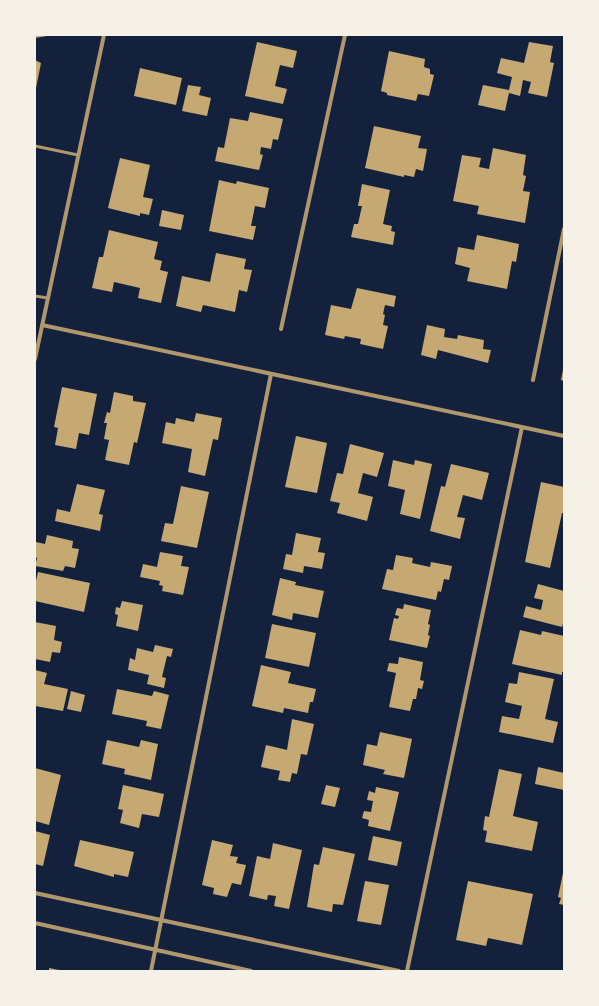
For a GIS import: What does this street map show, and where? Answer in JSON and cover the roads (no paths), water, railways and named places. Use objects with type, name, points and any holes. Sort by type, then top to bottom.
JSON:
[{"type":"street","points":[[35,359],[104,35]]},
{"type":"street","points":[[281,329],[344,35]]},
{"type":"street","points":[[534,380],[564,229]]},
{"type":"street","points":[[42,325],[564,436]]},
{"type":"street","points":[[151,971],[271,374]]},
{"type":"street","points":[[407,971],[522,426]]},
{"type":"street","points":[[35,893],[399,971]]},
{"type":"street","points":[[35,924],[251,971]]},
{"type":"lane","points":[[35,146],[78,155]]},
{"type":"lane","points":[[35,296],[48,298]]}]
